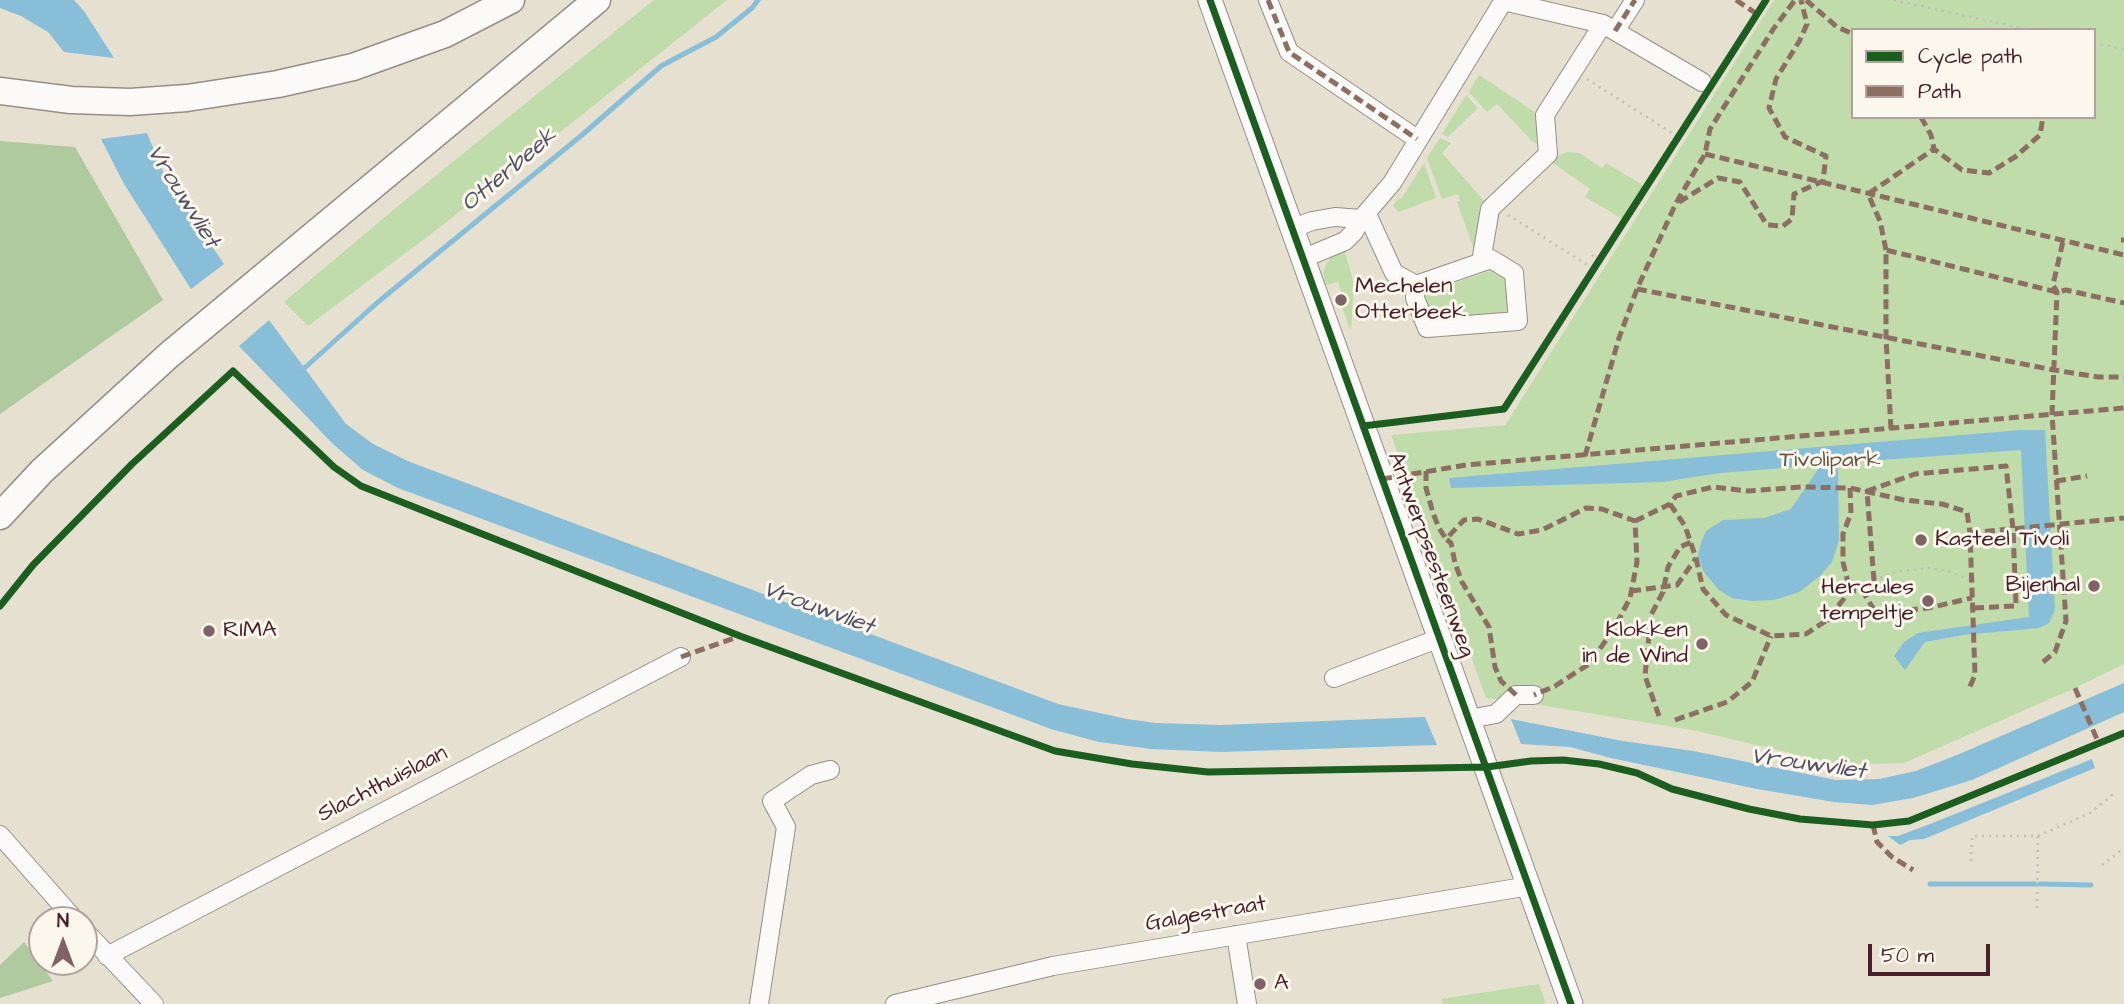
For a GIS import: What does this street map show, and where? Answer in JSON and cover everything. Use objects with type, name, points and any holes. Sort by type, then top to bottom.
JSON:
[{"type":"highway","points":[[0,91],[71,100],[130,102],[187,98],[278,85],[353,66],[445,34],[511,0]]},
{"type":"highway","points":[[0,516],[42,471],[169,355],[597,0]]},
{"type":"highway","points":[[573,19],[617,0]]},
{"type":"main road","name":"Antwerpsesteenweg","points":[[1210,0],[1571,1004]]},
{"type":"street","points":[[1268,0],[1289,52],[1417,139]]},
{"type":"street","points":[[1481,262],[1490,208],[1548,154],[1545,115],[1573,70],[1635,0]]},
{"type":"street","points":[[1302,259],[1345,241],[1354,232],[1392,183],[1503,1],[1609,27],[1702,82]]},
{"type":"street","points":[[1291,229],[1312,221],[1364,216]]},
{"type":"street","points":[[1364,216],[1394,273],[1416,285],[1490,258],[1514,273],[1518,321],[1427,328],[1415,298],[1416,285]]},
{"type":"street","points":[[1334,678],[1440,638]]},
{"type":"street","name":"Slachthuislaan","points":[[107,956],[681,657]]},
{"type":"street","points":[[1469,719],[1496,714],[1516,695],[1534,695]]},
{"type":"street","points":[[759,1004],[786,827],[772,801],[811,775],[830,770]]},
{"type":"street","points":[[0,835],[63,906]]},
{"type":"street","name":"Galgestraat","points":[[895,1004],[1053,966],[1529,886]]},
{"type":"street","points":[[1236,935],[1247,1004]]},
{"type":"street","points":[[98,946],[154,1004]]},
{"type":"path","points":[[1894,0],[2021,28]]},
{"type":"path","points":[[2096,43],[2124,49]]},
{"type":"path","points":[[1573,70],[1678,137]]},
{"type":"path","points":[[1671,148],[1685,127]]},
{"type":"path","points":[[1493,205],[1594,270]]},
{"type":"path","points":[[1587,279],[1607,249]]},
{"type":"path","points":[[1592,255],[1600,260]]},
{"type":"path","points":[[1874,581],[1894,572],[1929,568],[1948,570],[1972,582]]},
{"type":"path","points":[[2112,781],[2120,803]]},
{"type":"path","points":[[1971,861],[1972,836],[2038,836],[2090,813],[2116,792]]},
{"type":"path","points":[[2037,908],[2038,836]]},
{"type":"path","points":[[2102,865],[2124,848]]},
{"type":"green space","points":[[654,0],[727,0],[435,231],[308,326],[284,302],[398,206]]},
{"type":"green space","name":"Tivolipark","points":[[1774,0],[2124,0],[2124,664],[1904,763],[1841,765],[1697,731],[1486,698],[1391,435],[1505,425]]},
{"type":"green space","points":[[1479,75],[1536,113],[1542,147],[1531,140],[1497,104],[1487,112],[1469,92]]},
{"type":"green space","points":[[1466,95],[1478,108],[1448,137],[1442,134]]},
{"type":"green space","points":[[1440,138],[1451,143],[1442,153],[1485,202],[1475,252],[1457,202],[1460,201],[1458,194],[1442,199],[1427,158]]},
{"type":"green space","points":[[0,141],[75,147],[163,300],[0,414]]},
{"type":"green space","points":[[1567,152],[1579,153],[1602,168],[1606,163],[1644,186],[1623,219],[1585,197],[1590,189],[1553,163],[1558,156]]},
{"type":"green space","points":[[1424,163],[1436,198],[1399,212],[1393,206],[1398,198],[1401,199]]},
{"type":"green space","points":[[1344,249],[1354,284],[1351,331],[1340,302],[1344,300],[1338,282],[1326,285],[1323,273],[1333,255]]},
{"type":"green space","points":[[1493,270],[1506,278],[1509,312],[1432,318],[1423,296],[1425,293]]},
{"type":"green space","points":[[24,942],[28,947],[28,976],[49,976],[53,981],[0,998],[0,965]]},
{"type":"green space","points":[[1539,984],[1546,1004],[1443,1004],[1441,999]]},
{"type":"water","points":[[0,0],[74,0],[114,58],[64,52],[48,32],[21,16],[0,8]]},
{"type":"water","points":[[147,133],[166,179],[224,264],[191,289],[124,184],[101,139]]},
{"type":"water","points":[[269,320],[346,424],[373,444],[410,462],[1058,704],[1156,723],[1221,725],[1425,717],[1437,745],[1221,752],[1151,749],[1099,742],[1051,729],[398,488],[363,470],[333,444],[239,346]]},
{"type":"water","points":[[2045,430],[2055,610],[2049,623],[2039,628],[1963,635],[1925,642],[1905,670],[1894,656],[1904,642],[1918,633],[2029,617],[2021,450],[1838,463],[1839,540],[1832,562],[1820,576],[1799,592],[1774,600],[1732,598],[1719,590],[1703,571],[1698,555],[1701,543],[1706,531],[1723,520],[1764,518],[1791,509],[1821,465],[1720,473],[1662,482],[1451,488],[1449,478]]},
{"type":"water","points":[[2124,683],[2124,712],[1972,780],[1913,798],[1872,805],[1834,802],[1757,789],[1570,747],[1521,744],[1511,719],[1623,741],[1693,751],[1836,780],[1879,779],[1916,771],[1957,755]]},
{"type":"water","points":[[2092,759],[2095,768],[1924,839],[1910,840],[1900,845],[1888,836],[1898,836],[1930,824]]},
{"type":"waterway","name":"Otterbeek","points":[[300,372],[378,302],[582,135],[661,66],[716,37],[758,0]]},
{"type":"waterway","points":[[1930,884],[2035,884]]},
{"type":"waterway","points":[[2040,884],[2091,885]]},
{"type":"marked path","points":[[1268,0],[1289,52],[1417,139]]},
{"type":"marked path","points":[[1615,31],[1635,0]]},
{"type":"marked path","points":[[1736,0],[1757,14]]},
{"type":"marked path","points":[[1585,456],[1619,338],[1637,289],[1676,203],[1705,154],[1710,129],[1774,28],[1795,0]]},
{"type":"marked path","points":[[1679,202],[1718,178],[1740,182],[1767,225],[1783,226],[1792,219],[1794,194],[1823,181],[1826,156],[1785,137],[1769,108],[1776,79],[1807,24],[1801,0]]},
{"type":"marked path","points":[[1806,0],[1837,27],[1851,33]]},
{"type":"marked path","points":[[1922,119],[1931,135],[1934,149],[1962,170],[1989,173],[2015,157],[2040,135],[2043,119]]},
{"type":"marked path","points":[[1886,250],[1880,221],[1868,194],[1934,149]]},
{"type":"marked path","points":[[1705,154],[2124,255]]},
{"type":"marked path","points":[[2043,662],[2055,652],[2066,621],[2052,414],[2057,292],[2053,285],[2063,241]]},
{"type":"marked path","points":[[1891,429],[1886,337],[1886,250],[2057,292],[2066,290],[2124,303]]},
{"type":"marked path","points":[[1637,289],[2054,370],[2098,377],[2124,377]]},
{"type":"marked path","points":[[1382,479],[1466,465],[2124,408]]},
{"type":"marked path","points":[[1862,590],[1874,581],[1867,491],[1915,474],[2006,466],[2013,529],[2016,606],[1973,608]]},
{"type":"marked path","points":[[1426,471],[1426,488],[1433,513],[1446,539]]},
{"type":"marked path","points":[[2056,481],[2087,476]]},
{"type":"marked path","points":[[1635,521],[1670,504],[1676,496],[1713,487],[1748,491],[1801,487],[1850,488],[1904,500],[1942,504],[1967,512],[1975,675],[1968,691]]},
{"type":"marked path","points":[[1850,488],[1851,513],[1843,534],[1843,562],[1850,591]]},
{"type":"marked path","points":[[1670,504],[1685,526],[1703,589],[1726,615],[1771,636],[1806,634],[1827,620],[1850,591],[1862,590],[1876,613],[1928,608],[1972,598]]},
{"type":"marked path","points":[[1516,695],[1501,681],[1495,667],[1489,627],[1462,582],[1451,543],[1446,539],[1464,520],[1478,519],[1518,534],[1542,530],[1586,508],[1602,509],[1635,521],[1637,562],[1630,598],[1614,629],[1589,664],[1555,686],[1534,695]]},
{"type":"marked path","points":[[1970,533],[2124,518]]},
{"type":"marked path","points":[[1659,716],[1645,676],[1651,615],[1663,592],[1668,567],[1680,547],[1691,542]]},
{"type":"marked path","points":[[1631,591],[1677,585],[1696,558]]},
{"type":"marked path","points":[[1827,620],[1876,613]]},
{"type":"marked path","points":[[681,657],[740,636]]},
{"type":"marked path","points":[[1675,720],[1727,702],[1752,682],[1771,636]]},
{"type":"marked path","points":[[2075,688],[2099,744]]},
{"type":"marked path","points":[[1873,825],[1877,842],[1892,857],[1913,870]]},
{"type":"cycle path","points":[[1210,0],[1571,1004]]},
{"type":"cycle path","points":[[1363,426],[1504,409],[1766,0]]},
{"type":"cycle path","points":[[0,606],[33,565],[132,464],[233,371],[334,467],[361,486],[740,636],[1055,751],[1132,764],[1208,772],[1487,767],[1563,760],[1599,764],[1637,773],[1672,789],[1749,809],[1800,819],[1873,825],[1909,821],[2124,733]]},
{"type":"place","name":"Mechelen Otterbeek","points":[[1341,300]]},
{"type":"place","name":"Kasteel Tivoli","points":[[1921,540]]},
{"type":"place","name":"Bijenhal","points":[[2094,586]]},
{"type":"place","name":"Hercules tempeltje","points":[[1928,601]]},
{"type":"place","name":"RIMA","points":[[209,631]]},
{"type":"place","name":"Klokken in de Wind","points":[[1702,644]]},
{"type":"place","name":"A","points":[[1260,984]]},
{"type":"water label","name":"Vrouwvliet","points":[[182,197]]},
{"type":"water label","name":"Vrouwvliet","points":[[818,609]]},
{"type":"water label","name":"Vrouwvliet","points":[[1808,765]]}]
